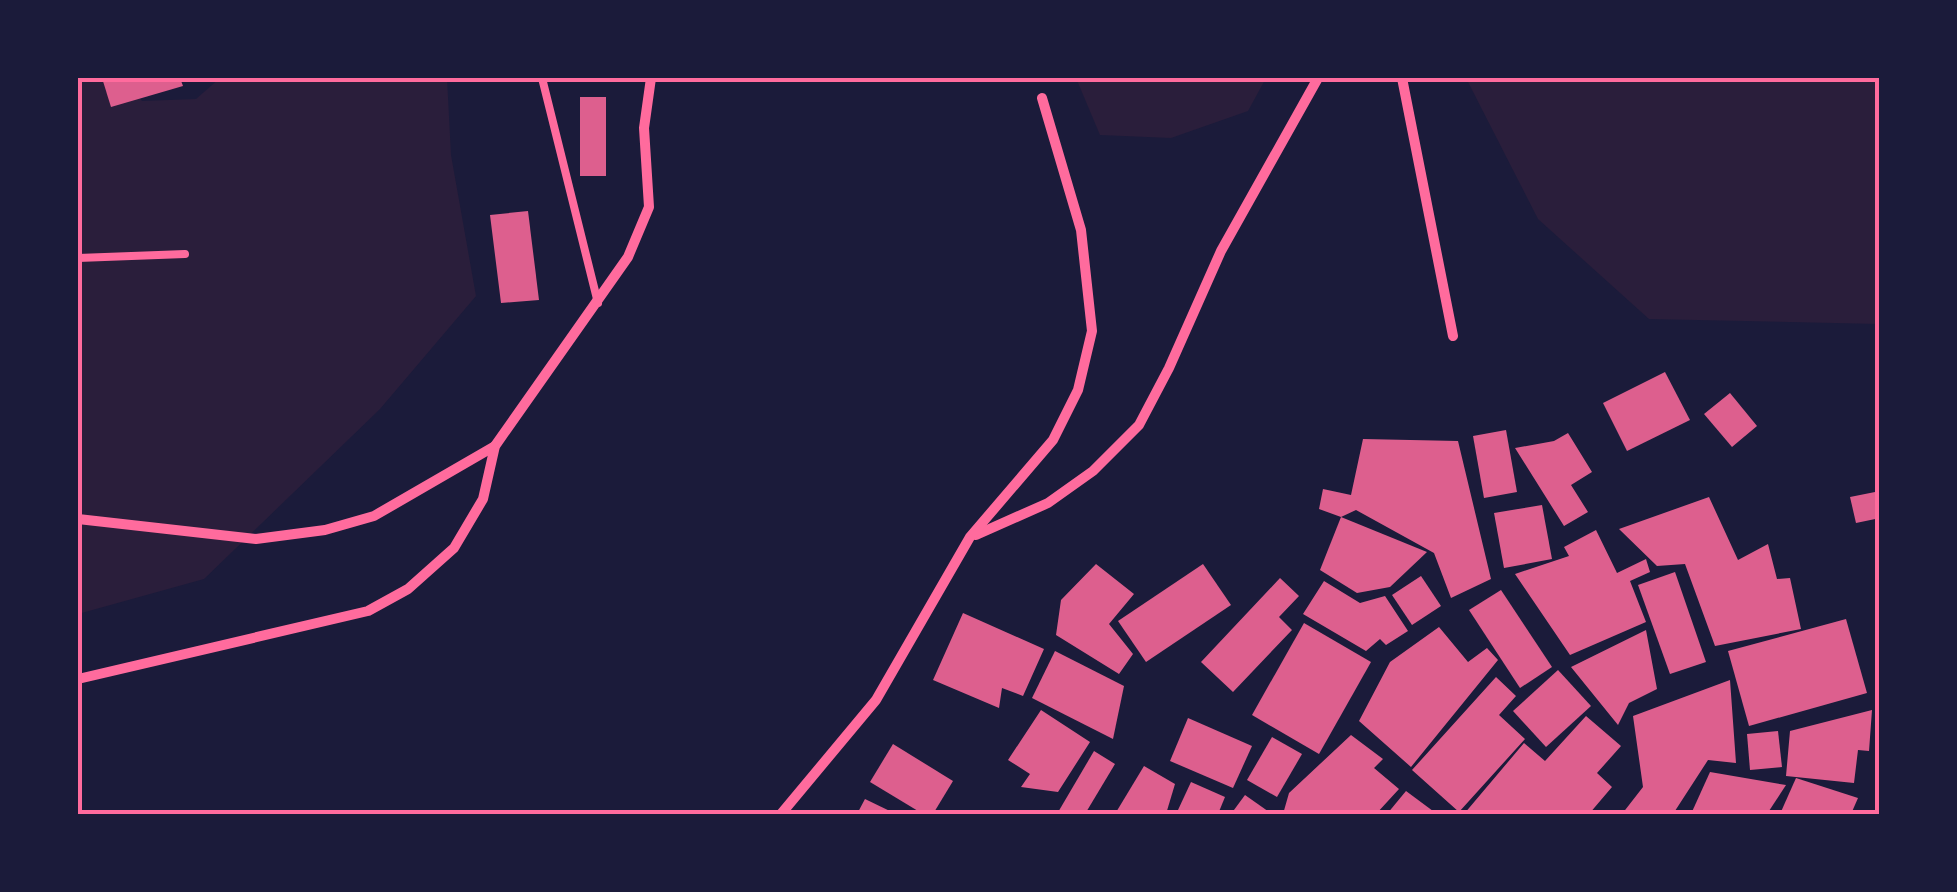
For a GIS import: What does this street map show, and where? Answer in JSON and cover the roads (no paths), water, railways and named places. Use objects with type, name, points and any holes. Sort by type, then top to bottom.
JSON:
[{"type":"street","points":[[78,679],[368,611],[408,588],[454,548],[484,499],[495,446],[628,257],[650,207],[644,128],[651,78]]},
{"type":"street","points":[[970,537],[1048,504],[1093,471],[1139,425],[1221,250],[1318,78]]},
{"type":"street","points":[[1402,78],[1453,336]]},
{"type":"street","points":[[781,814],[876,700],[970,537],[1053,440],[1078,390],[1092,331],[1081,230],[1042,98]]},
{"type":"street","points":[[78,519],[256,539],[325,530],[374,516],[495,446]]},
{"type":"lane","points":[[542,78],[598,303]]},
{"type":"lane","points":[[78,258],[185,254]]}]
